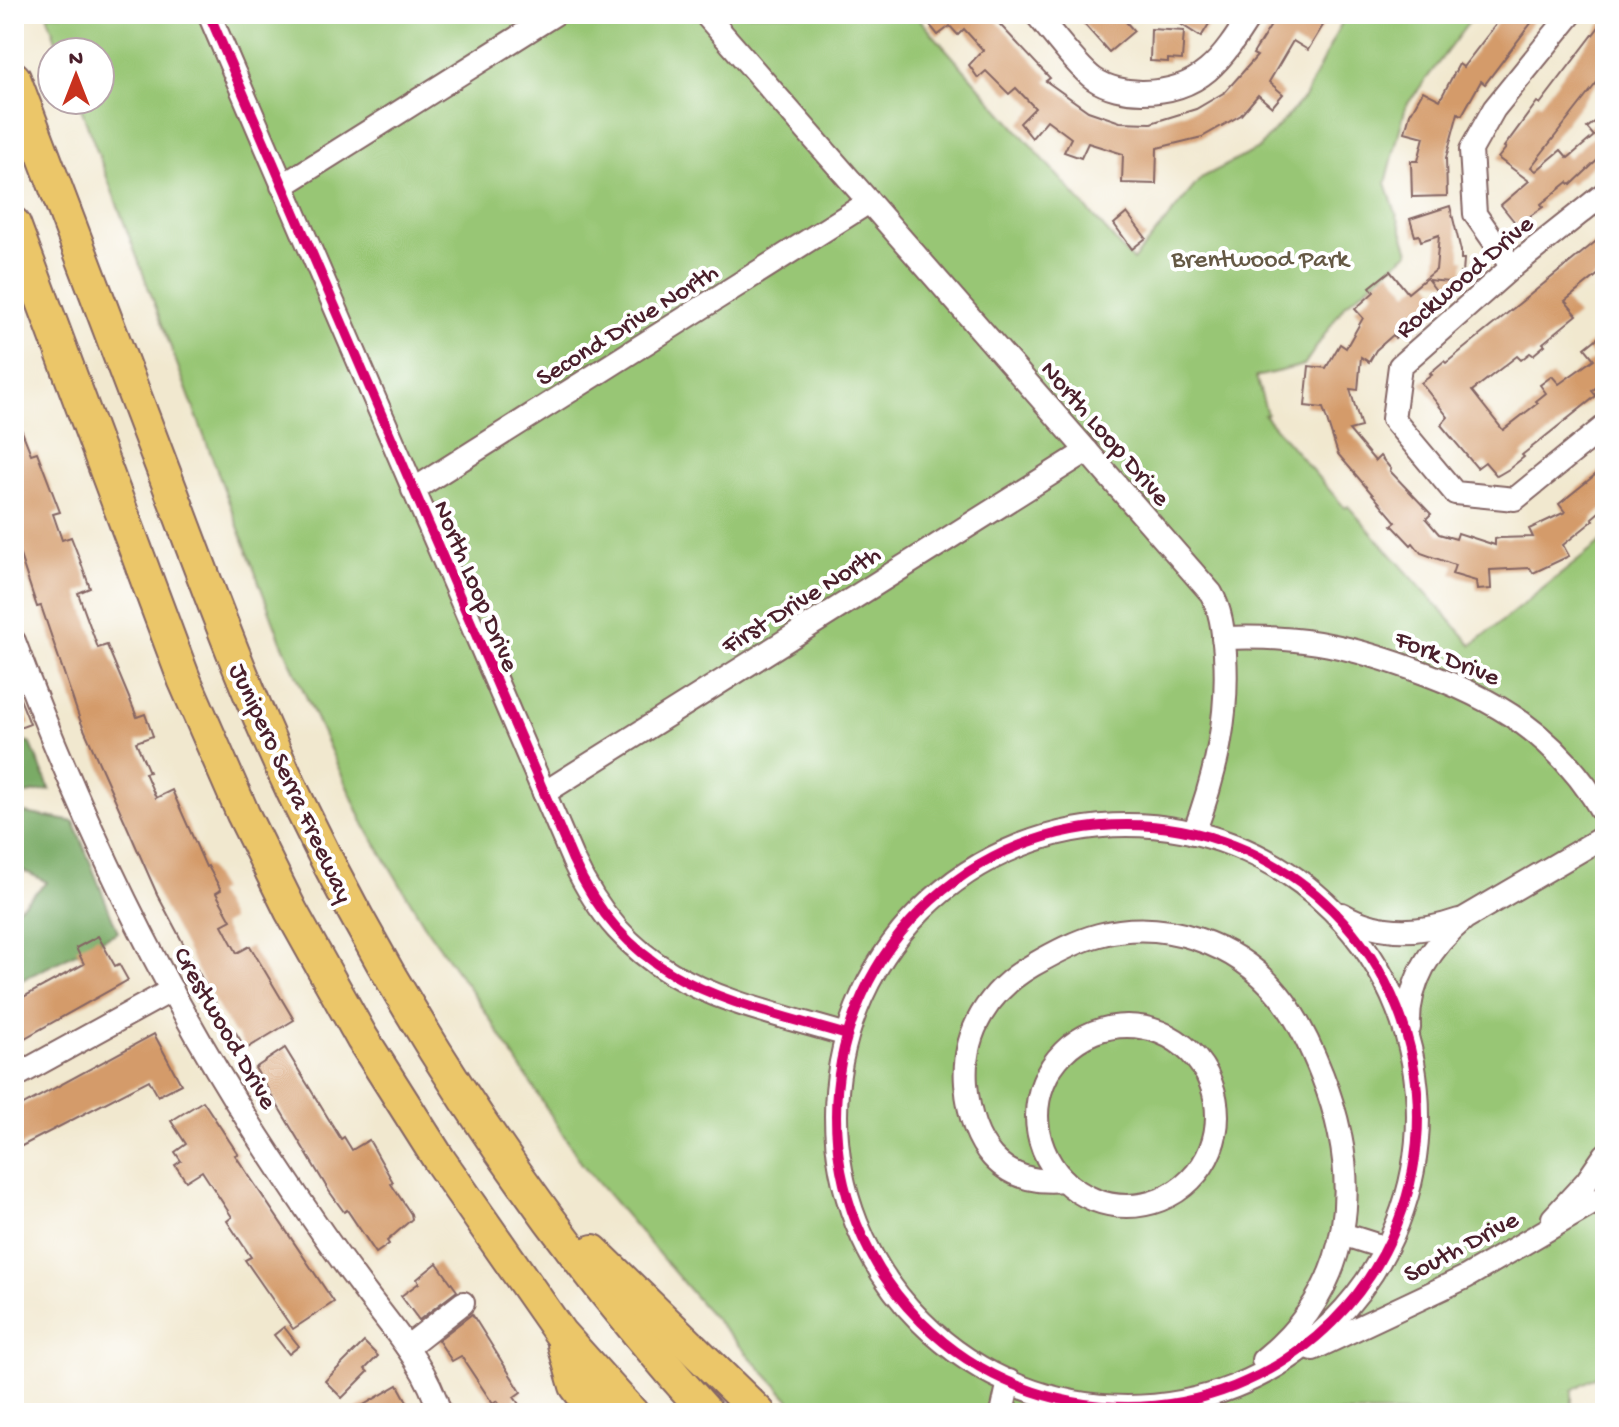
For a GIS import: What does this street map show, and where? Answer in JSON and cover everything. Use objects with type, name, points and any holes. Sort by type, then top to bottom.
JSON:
[{"type":"highway","name":"Junipero Serra Freeway","points":[[14,78],[230,645],[278,759],[327,860],[435,1053],[519,1179],[601,1288],[707,1413]]},
{"type":"highway","points":[[14,224],[180,668],[274,878],[387,1080],[454,1182],[560,1333],[632,1413]]},
{"type":"highway","points":[[519,1179],[759,1413]]},
{"type":"highway","points":[[560,1333],[576,1386],[596,1413]]},
{"type":"street","name":"North Loop Drive","points":[[209,14],[544,793],[586,887],[602,913],[640,953],[704,992],[847,1035]]},
{"type":"street","points":[[282,186],[555,14]]},
{"type":"street","name":"North Loop Drive","points":[[705,14],[1211,593],[1218,608],[1223,638],[1226,685],[1221,740],[1210,787],[1194,833]]},
{"type":"street","points":[[1036,14],[1094,79],[1127,92],[1164,92],[1199,79],[1226,54],[1251,14]]},
{"type":"street","points":[[1512,267],[1475,214],[1471,150],[1494,109],[1571,14]]},
{"type":"street","name":"Rockwood Drive","points":[[1605,193],[1512,267],[1400,366],[1393,419],[1455,493],[1515,499],[1605,426]]},
{"type":"street","name":"Second Drive North","points":[[413,490],[869,202]]},
{"type":"street","name":"First Drive North","points":[[544,793],[1087,451]]},
{"type":"street","name":"Fork Drive","points":[[1223,638],[1285,637],[1334,646],[1410,668],[1479,695],[1521,721],[1559,753],[1585,784],[1605,816]]},
{"type":"street","name":"Crestwood Drive","points":[[14,641],[86,817],[172,990],[256,1134],[305,1209],[407,1347],[427,1379],[440,1413]]},
{"type":"street","points":[[1411,1048],[1397,1006],[1376,964],[1351,929],[1291,875],[1257,855],[1194,833],[1148,826],[1096,827],[1030,841],[979,865],[934,896],[890,946],[865,988],[847,1035],[836,1087],[836,1136],[843,1182],[866,1247],[900,1298],[931,1331],[970,1361],[1009,1381],[1078,1408],[1116,1406],[1150,1409],[1208,1395],[1251,1379],[1291,1356],[1334,1320],[1363,1286],[1386,1248],[1404,1208],[1417,1148],[1417,1087],[1408,1019],[1415,982],[1434,949],[1465,918],[1605,836]]},
{"type":"street","points":[[1324,902],[1351,919],[1383,930],[1422,929],[1465,918]]},
{"type":"street","points":[[1064,1180],[1044,1151],[1037,1117],[1043,1084],[1062,1054],[1091,1034],[1125,1026],[1159,1032],[1189,1051],[1210,1081],[1218,1114],[1211,1149],[1192,1179],[1163,1199],[1128,1206],[1093,1200],[1064,1180],[1042,1182],[1022,1178],[1002,1167],[986,1150],[967,1094],[967,1055],[974,1029],[986,1005],[1004,985],[1061,949],[1112,932],[1141,930],[1172,932],[1214,945],[1242,961],[1266,981],[1297,1021],[1325,1082],[1340,1136],[1346,1190],[1342,1234],[1328,1279],[1298,1327],[1257,1365],[1208,1395]]},
{"type":"street","points":[[14,1077],[172,990]]},
{"type":"street","points":[[1495,1261],[1553,1218],[1581,1188],[1605,1155]]},
{"type":"street","name":"South Drive","points":[[1251,1379],[1495,1261],[1605,1196]]},
{"type":"street","points":[[1342,1234],[1386,1248]]},
{"type":"street","points":[[407,1347],[463,1303]]},
{"type":"street","points":[[1002,1413],[1009,1381]]},
{"type":"green space","name":"Brentwood Park","points":[[47,14],[915,14],[1133,261],[1201,178],[1258,149],[1304,98],[1346,14],[1475,14],[1406,106],[1386,183],[1409,252],[1344,306],[1304,365],[1256,377],[1267,414],[1264,415],[1472,645],[1605,539],[1605,1371],[1572,1390],[1572,1403],[1567,1413],[802,1413],[703,1306],[582,1164],[479,1002],[427,929],[364,824],[281,641],[84,116],[116,116],[116,36],[55,36]]},
{"type":"green space","points":[[14,737],[31,744],[50,790],[14,796]]},
{"type":"green space","points":[[14,811],[74,822],[118,932],[14,984],[14,912],[47,882],[14,866]]},
{"type":"building","points":[[939,14],[990,14],[1050,78],[1046,81],[1088,111],[1120,122],[1151,123],[1196,109],[1225,92],[1257,56],[1253,54],[1278,14],[1312,14],[1325,22],[1308,50],[1293,41],[1269,82],[1283,94],[1272,107],[1258,95],[1241,115],[1202,137],[1157,148],[1156,184],[1122,183],[1123,154],[1088,143],[1081,158],[1064,152],[1071,138],[1047,120],[1032,138],[1020,123],[1035,108],[1016,88],[1009,94],[986,71],[978,78],[969,65],[983,50],[964,29],[958,35],[950,26],[938,35],[929,24]]},
{"type":"building","points":[[1075,14],[1119,14],[1134,31],[1109,52]]},
{"type":"building","points":[[1165,14],[1215,14],[1201,37]]},
{"type":"building","points":[[1504,14],[1538,14],[1485,84],[1481,81],[1462,115],[1458,113],[1446,158],[1447,196],[1412,197],[1411,161],[1418,161],[1424,137],[1405,132],[1410,114],[1423,91],[1440,100],[1459,64],[1463,67]]},
{"type":"building","points":[[1605,19],[1605,72],[1531,167],[1536,171],[1561,150],[1568,158],[1594,136],[1587,128],[1605,114],[1605,153],[1571,185],[1568,182],[1541,204],[1543,207],[1517,225],[1501,205],[1529,181],[1498,158],[1537,102],[1540,104]]},
{"type":"building","points":[[1151,29],[1184,31],[1182,60],[1150,61]]},
{"type":"building","points":[[1450,206],[1461,259],[1464,259],[1459,283],[1428,280],[1441,297],[1434,302],[1436,304],[1395,338],[1393,335],[1376,350],[1369,362],[1361,357],[1358,390],[1350,389],[1361,427],[1349,430],[1375,461],[1380,456],[1431,514],[1426,519],[1439,534],[1456,539],[1458,533],[1495,545],[1495,539],[1533,537],[1529,529],[1565,512],[1559,504],[1605,467],[1605,507],[1563,545],[1569,556],[1533,573],[1530,568],[1490,570],[1491,589],[1477,590],[1476,581],[1452,574],[1455,565],[1421,553],[1413,543],[1411,545],[1392,525],[1396,522],[1338,454],[1323,408],[1305,406],[1309,366],[1326,368],[1340,344],[1346,348],[1363,318],[1355,309],[1374,292],[1370,287],[1390,271],[1408,293],[1436,270],[1439,235],[1421,241],[1419,235],[1415,236],[1410,219]]},
{"type":"building","points":[[1127,213],[1146,238],[1132,249],[1114,224]]},
{"type":"building","points":[[1605,234],[1605,269],[1565,301],[1577,315],[1533,355],[1530,353],[1521,360],[1517,356],[1472,391],[1503,430],[1538,403],[1536,401],[1546,393],[1540,385],[1552,376],[1559,384],[1594,359],[1585,348],[1605,332],[1605,380],[1592,391],[1596,396],[1509,469],[1497,476],[1485,462],[1477,468],[1441,425],[1448,417],[1421,383],[1444,361],[1446,363]]},
{"type":"building","points":[[14,411],[31,454],[37,452],[60,512],[53,514],[62,540],[71,537],[90,588],[78,593],[98,648],[107,645],[137,717],[145,714],[153,736],[136,742],[156,798],[172,790],[206,867],[221,890],[216,893],[231,920],[222,925],[237,953],[250,946],[294,1020],[246,1049],[210,994],[157,894],[80,720],[41,606],[37,607],[14,537]]},
{"type":"building","points":[[14,684],[30,724],[14,730]]},
{"type":"building","points":[[98,936],[115,966],[119,964],[128,980],[14,1044],[14,1002],[84,964],[76,948]]},
{"type":"building","points":[[154,1034],[181,1084],[158,1096],[149,1080],[14,1150],[14,1110]]},
{"type":"building","points":[[285,1048],[341,1139],[344,1137],[352,1150],[369,1140],[393,1182],[391,1184],[411,1214],[412,1219],[376,1253],[347,1210],[344,1212],[329,1191],[255,1068]]},
{"type":"building","points":[[203,1101],[238,1154],[235,1155],[334,1302],[293,1329],[245,1260],[251,1257],[227,1221],[232,1217],[202,1171],[186,1181],[175,1165],[181,1161],[175,1152],[186,1144],[171,1121]]},
{"type":"building","points":[[437,1263],[457,1291],[419,1320],[401,1296],[419,1283],[417,1279]]},
{"type":"building","points":[[472,1314],[521,1392],[514,1397],[525,1413],[505,1413],[497,1401],[493,1404],[461,1356],[452,1361],[438,1340]]},
{"type":"building","points":[[284,1327],[299,1346],[289,1354],[274,1335]]},
{"type":"building","points":[[364,1342],[378,1356],[365,1369],[368,1372],[342,1398],[325,1381]]},
{"type":"building","points":[[398,1385],[410,1407],[400,1413],[350,1413]]},
{"type":"cycle path","points":[[209,14],[573,860],[597,903],[624,936],[653,962],[686,982],[761,1010],[847,1035]]},
{"type":"cycle path","points":[[1127,825],[1184,830],[1238,847],[1289,874],[1333,910],[1369,954],[1396,1005],[1413,1059],[1418,1116],[1413,1173],[1396,1227],[1369,1278],[1333,1322],[1289,1358],[1238,1385],[1184,1402],[1127,1407],[1070,1402],[1016,1385],[965,1358],[921,1322],[885,1278],[858,1227],[841,1173],[836,1116],[841,1059],[858,1005],[885,954],[921,910],[965,874],[1016,847],[1070,830],[1127,825]]}]
